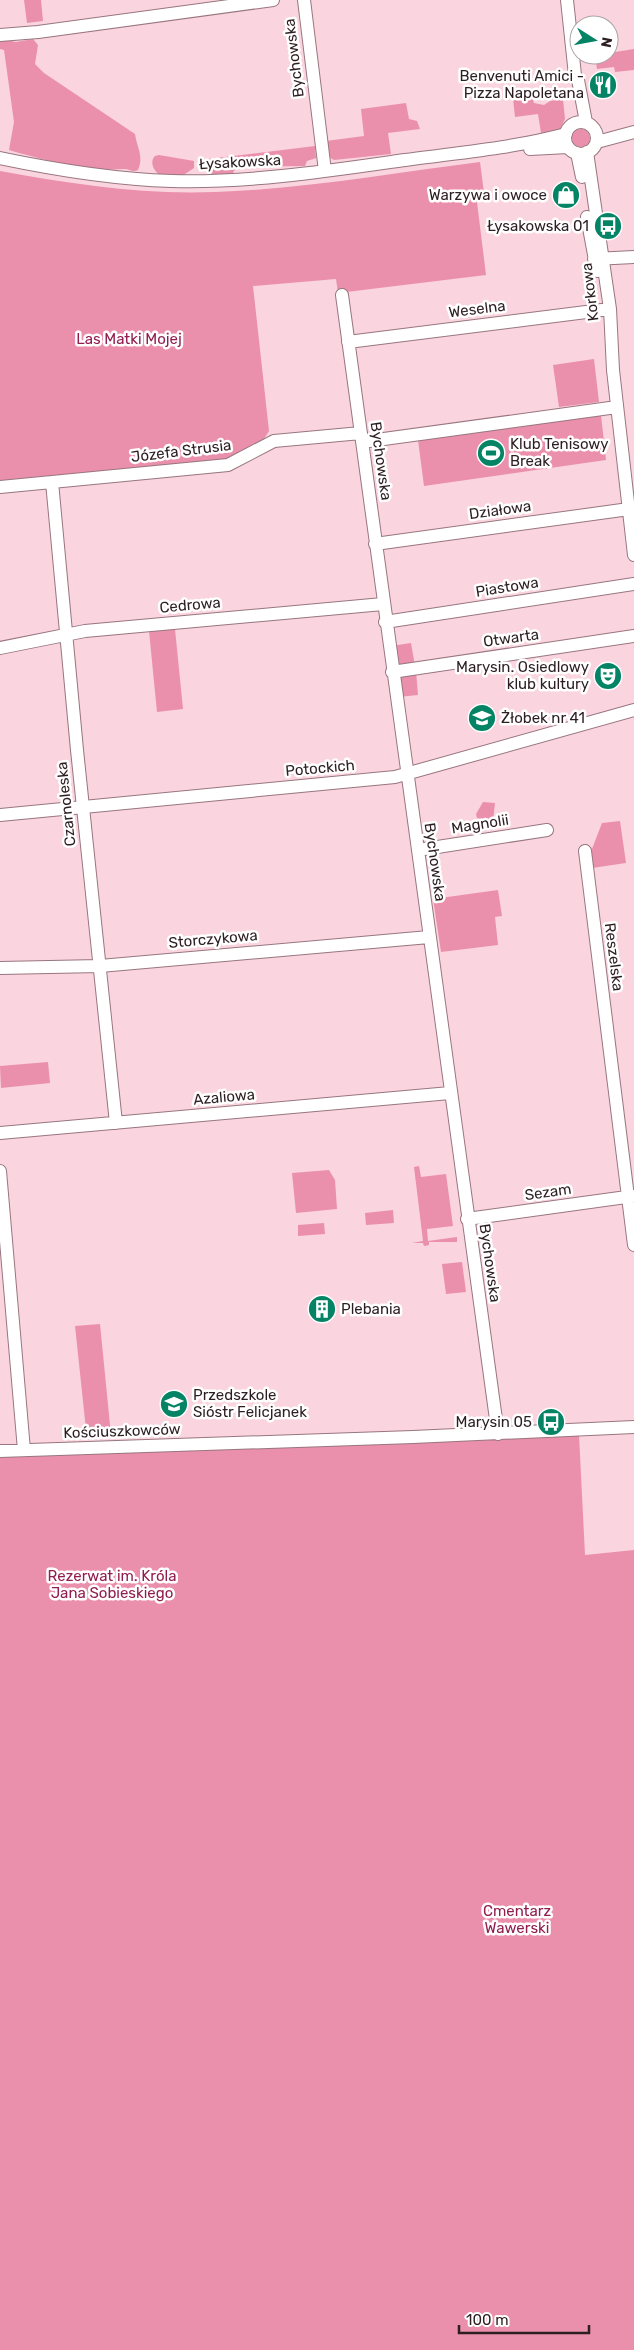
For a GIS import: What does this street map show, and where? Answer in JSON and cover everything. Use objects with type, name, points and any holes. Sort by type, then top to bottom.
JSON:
[{"type":"street","points":[[0,35],[38,32],[273,0]]},
{"type":"street","name":"Bychowska","points":[[304,0],[325,171]]},
{"type":"street","name":"Korkowa","points":[[567,0],[575,76],[578,80],[593,132]]},
{"type":"street","name":"Korkowa","points":[[575,76],[572,83],[574,142],[599,259],[634,555]]},
{"type":"street","points":[[574,142],[593,148],[593,132]]},
{"type":"street","name":"Łysakowska","points":[[0,158],[66,171],[158,180],[234,180],[325,171],[482,150],[574,142],[593,132],[632,132]]},
{"type":"street","points":[[599,259],[634,257]]},
{"type":"street","name":"Bychowska","points":[[342,295],[385,622],[498,1434]]},
{"type":"street","name":"Weselna","points":[[348,342],[606,309]]},
{"type":"street","name":"Józefa Strusia","points":[[0,487],[228,465],[274,441],[362,437],[617,407]]},
{"type":"street","name":"Czarnoleska","points":[[52,482],[116,1122]]},
{"type":"street","name":"Działowa","points":[[375,544],[629,509]]},
{"type":"street","name":"Piastowa","points":[[385,622],[634,584]]},
{"type":"street","name":"Cedrowa","points":[[0,648],[66,634],[383,604]]},
{"type":"street","name":"Otwarta","points":[[392,672],[634,636]]},
{"type":"street","name":"Potockich","points":[[0,815],[407,775],[634,710]]},
{"type":"street","name":"Magnolii","points":[[418,850],[547,830]]},
{"type":"street","name":"Reszelska","points":[[585,851],[631,1196],[634,1245]]},
{"type":"street","name":"Storczykowa","points":[[0,968],[100,966],[429,937]]},
{"type":"street","name":"Azaliowa","points":[[0,1133],[450,1093]]},
{"type":"street","points":[[0,1171],[5,1220],[4,1280],[24,1450]]},
{"type":"street","name":"Sezam","points":[[468,1219],[631,1196]]},
{"type":"street","name":"Kościuszkowców","points":[[0,1451],[498,1434],[634,1427]]},
{"type":"green space","points":[[24,0],[41,0],[43,21],[27,23]]},
{"type":"green space","points":[[0,39],[16,42],[33,39],[38,45],[35,64],[44,73],[135,134],[140,156],[138,170],[81,167],[9,150],[14,122],[4,50],[0,49]]},
{"type":"green space","points":[[634,49],[634,70],[615,72],[614,67],[597,69],[596,65],[619,65],[619,51]]},
{"type":"green space","points":[[515,88],[532,97],[534,103],[544,105],[550,101],[563,99],[565,119],[560,129],[541,133],[538,114],[515,117],[512,89]]},
{"type":"green space","points":[[406,103],[409,119],[417,121],[420,129],[388,133],[391,154],[334,160],[329,157],[326,141],[364,136],[361,109]]},
{"type":"green space","points":[[577,129],[585,129],[590,134],[588,145],[577,147],[572,142],[572,134]]},
{"type":"green space","points":[[315,146],[316,158],[307,161],[305,166],[236,167],[232,175],[210,175],[204,170],[202,162],[208,159]]},
{"type":"green space","points":[[159,155],[194,161],[194,168],[182,176],[160,175],[152,164],[153,158]]},
{"type":"green space","name":"Las Matki Mojej","points":[[480,162],[484,193],[476,194],[486,275],[338,293],[336,279],[253,286],[269,431],[262,442],[225,460],[0,481],[0,171],[107,188],[161,192],[215,192],[282,188]]},
{"type":"green space","points":[[594,359],[599,402],[559,407],[553,365]]},
{"type":"green space","name":"Klub Tenisowy Break","points":[[601,415],[606,460],[424,486],[418,440]]},
{"type":"green space","points":[[175,629],[183,709],[157,712],[149,631]]},
{"type":"green space","points":[[411,643],[415,666],[397,669],[391,646]]},
{"type":"green space","points":[[416,671],[418,695],[398,697],[399,673]]},
{"type":"green space","points":[[483,802],[495,803],[493,821],[477,818],[476,814]]},
{"type":"green space","points":[[620,821],[626,863],[592,868],[590,854],[602,823]]},
{"type":"green space","points":[[498,890],[502,916],[495,917],[498,945],[441,952],[433,899]]},
{"type":"green space","points":[[48,1062],[50,1083],[1,1088],[0,1066]]},
{"type":"green space","points":[[419,1166],[421,1177],[446,1174],[453,1226],[427,1229],[428,1241],[457,1237],[457,1242],[429,1242],[429,1245],[424,1246],[423,1243],[412,1243],[423,1241],[414,1167]]},
{"type":"green space","points":[[329,1170],[335,1180],[337,1209],[296,1213],[292,1173]]},
{"type":"green space","points":[[393,1210],[394,1223],[366,1225],[365,1213]]},
{"type":"green space","points":[[324,1223],[325,1234],[298,1236],[298,1225]]},
{"type":"green space","points":[[462,1262],[466,1292],[446,1294],[442,1264]]},
{"type":"green space","points":[[100,1324],[111,1435],[97,1435],[97,1439],[87,1439],[75,1326]]},
{"type":"green space","points":[[579,1435],[585,1555],[634,1550],[634,2350],[0,2350],[0,1456]]},
{"type":"place","name":"Benvenuti Amici - Pizza Napoletana","points":[[603,85]]},
{"type":"place","name":"Warzywa i owoce","points":[[566,195]]},
{"type":"place","name":"Łysakowska 01","points":[[608,226]]},
{"type":"place","name":"Klub Tenisowy Break","points":[[491,453]]},
{"type":"place","name":"Marysin. Osiedlowy klub kultury","points":[[608,676]]},
{"type":"place","name":"Żłobek nr 41","points":[[482,718]]},
{"type":"place","name":"Plebania","points":[[322,1309]]},
{"type":"place","name":"Przedszkole Sióstr Felicjanek","points":[[174,1404]]},
{"type":"place","name":"Marysin 05","points":[[551,1422]]},
{"type":"park label","name":"Rezerwat im. Króla Jana Sobieskiego","points":[[112,1584]]},
{"type":"park label","name":"Cmentarz Wawerski","points":[[517,1920]]}]
